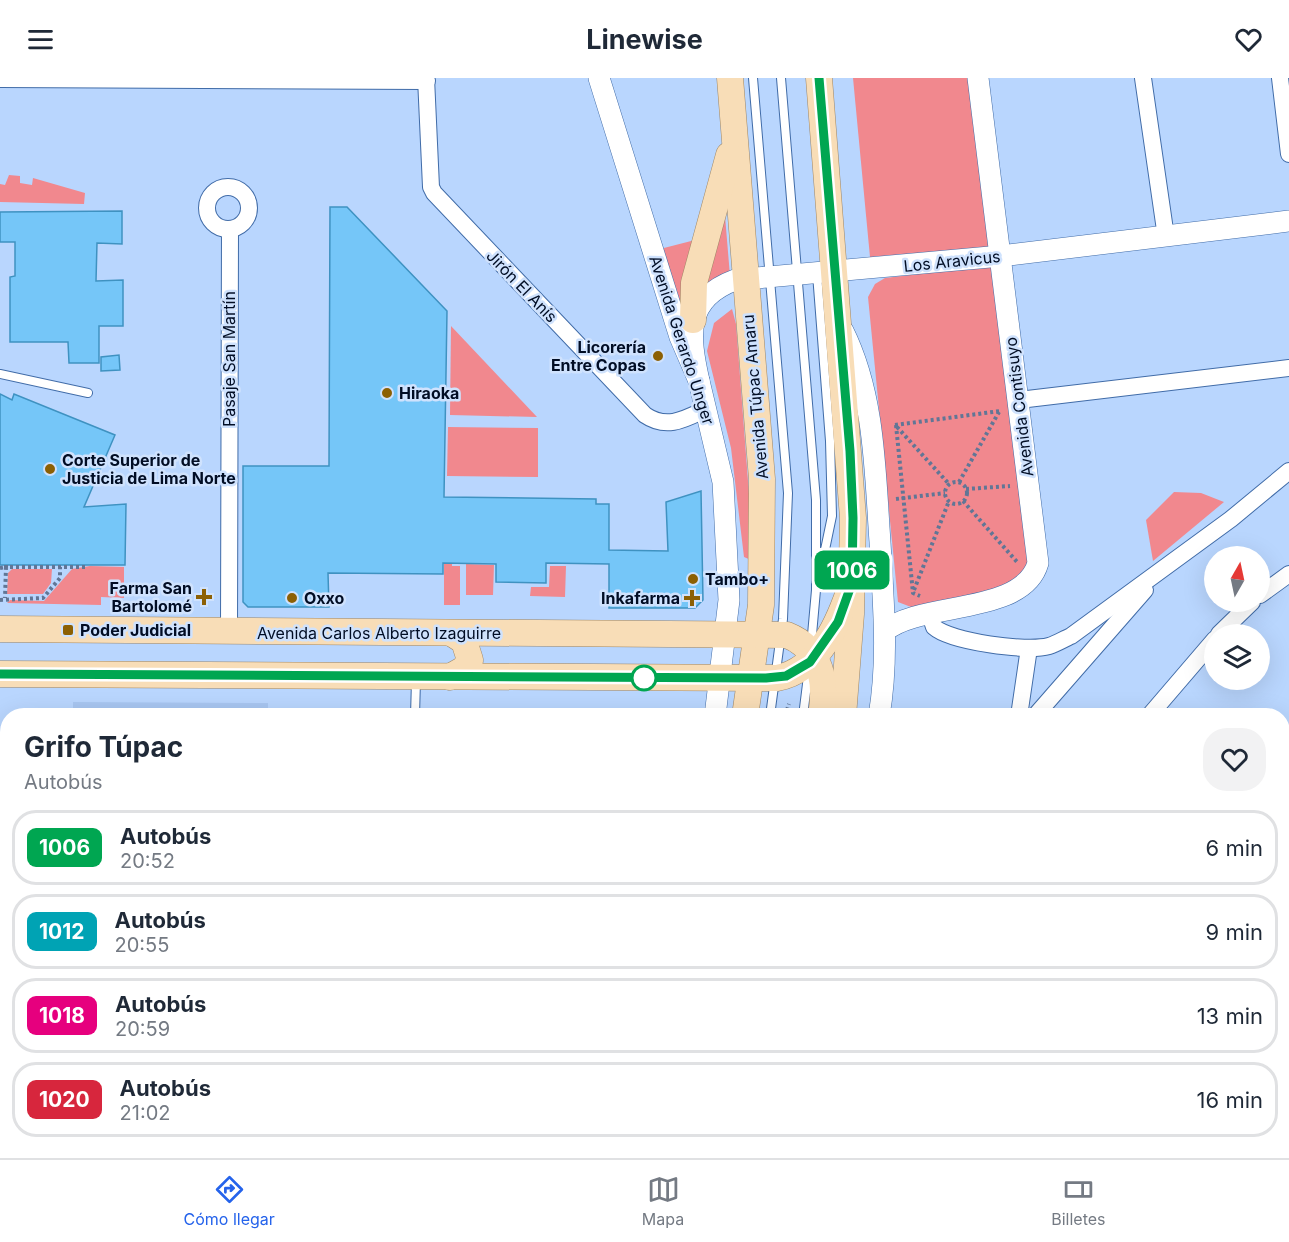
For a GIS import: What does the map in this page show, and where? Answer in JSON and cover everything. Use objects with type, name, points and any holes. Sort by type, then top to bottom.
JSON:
[{"type":"main road","name":"Avenida Túpac Amaru","points":[[730,78],[762,479],[763,539],[770,635],[764,678],[749,708]]},
{"type":"main road","points":[[819,78],[816,274],[840,324],[853,507],[852,583],[844,708]]},
{"type":"main road","points":[[693,321],[694,282],[734,131]]},
{"type":"main road","points":[[0,674],[764,678],[797,672],[838,622],[852,583]]},
{"type":"main road","name":"Avenida Carlos Alberto Izaguirre","points":[[0,629],[770,635]]},
{"type":"main road","points":[[450,678],[464,669],[470,660],[464,641],[453,633]]},
{"type":"main road","points":[[770,635],[799,641],[811,656],[824,682],[822,708]]},
{"type":"street","name":"Avenida Gerardo Unger","points":[[599,78],[680,337],[699,381],[724,492],[729,585],[726,634],[716,708]]},
{"type":"street","name":"Avenida Contisuyo","points":[[978,78],[1019,400],[1019,485],[1038,563],[1024,571]]},
{"type":"street","points":[[1143,78],[1166,237]]},
{"type":"street","points":[[1280,78],[1289,154]]},
{"type":"street","points":[[0,79],[427,80]]},
{"type":"street","name":"Jirón El Anís","points":[[427,80],[431,187],[434,193],[645,415],[655,422],[674,423],[706,409]]},
{"type":"street","name":"Los Aravicus","points":[[693,321],[701,304],[714,291],[729,283],[745,279],[1001,256],[1289,221]]},
{"type":"street","name":"Pasaje San Martín","points":[[229,632],[230,230]]},
{"type":"street","points":[[693,321],[692,349],[699,381]]},
{"type":"street","points":[[840,324],[859,373],[870,429],[885,632],[880,708]]},
{"type":"street","points":[[1019,400],[1289,368]]},
{"type":"street","points":[[928,606],[934,627],[949,635],[1029,648],[1050,646],[1071,636],[1231,519],[1289,471]]},
{"type":"street","points":[[1042,708],[1170,563]]},
{"type":"street","points":[[885,632],[928,606],[988,601],[1011,591],[1024,571]]},
{"type":"street","points":[[1270,588],[1289,574]]},
{"type":"street","points":[[1229,624],[1242,612]]},
{"type":"street","points":[[1019,708],[1029,648]]},
{"type":"street","points":[[1156,708],[1204,652]]},
{"type":"lane","points":[[753,78],[788,502],[770,635]]},
{"type":"lane","points":[[781,78],[816,274],[830,441],[832,516],[816,590]]},
{"type":"lane","points":[[804,708],[816,590],[816,274]]},
{"type":"lane","points":[[0,374],[88,393]]},
{"type":"lane","points":[[415,708],[416,677]]},
{"type":"lane","points":[[764,678],[769,708]]},
{"type":"path","points":[[870,429],[999,411]]},
{"type":"path","points":[[999,411],[1001,422]]},
{"type":"path","points":[[949,484],[959,482],[999,411]]},
{"type":"path","points":[[896,425],[949,484]]},
{"type":"path","points":[[896,425],[912,592],[928,606]]},
{"type":"path","points":[[1008,475],[1019,485]]},
{"type":"path","points":[[959,482],[966,489],[1019,485]]},
{"type":"path","points":[[945,493],[949,484]]},
{"type":"path","points":[[1010,497],[1019,485]]},
{"type":"path","points":[[945,493],[949,501],[958,504],[963,501],[966,489]]},
{"type":"path","points":[[877,501],[945,493]]},
{"type":"path","points":[[912,592],[949,501]]},
{"type":"path","points":[[963,501],[1024,571]]},
{"type":"path","points":[[1017,552],[1024,571]]},
{"type":"path","points":[[6,566],[3,599],[43,598],[60,578],[60,567]]},
{"type":"path","points":[[0,568],[6,566],[86,567]]},
{"type":"path","points":[[1011,568],[1024,571]]},
{"type":"path","points":[[788,708],[789,704]]},
{"type":"shaded area","points":[[853,78],[968,78],[989,247],[870,257]]},
{"type":"shaded area","points":[[9,175],[20,176],[20,183],[32,185],[33,178],[85,193],[84,204],[0,202],[0,184],[5,185]]},
{"type":"shaded area","points":[[724,204],[730,276],[700,293]]},
{"type":"shaded area","points":[[699,239],[684,324],[660,249]]},
{"type":"shaded area","points":[[995,265],[1032,567],[998,589],[929,608],[911,607],[898,602],[868,297],[875,284],[885,278]]},
{"type":"shaded area","points":[[732,309],[736,324],[749,494],[751,560],[744,557],[731,448],[707,351],[714,323]]},
{"type":"shaded area","points":[[451,326],[537,417],[450,415]]},
{"type":"shaded area","points":[[448,427],[538,428],[538,477],[447,476]]},
{"type":"shaded area","points":[[1174,492],[1201,493],[1224,502],[1153,561],[1146,520]]},
{"type":"shaded area","points":[[444,557],[452,557],[452,566],[460,566],[460,605],[444,605]]},
{"type":"shaded area","points":[[466,564],[494,565],[493,595],[466,595]]},
{"type":"shaded area","points":[[90,566],[124,567],[124,598],[101,597],[101,605],[7,603],[10,600],[44,601],[72,569]]},
{"type":"shaded area","points":[[550,566],[566,566],[565,597],[530,596],[531,587],[549,587]]},
{"type":"shaded area","points":[[12,569],[52,569],[51,583],[43,594],[7,594],[8,573]]},
{"type":"shaded area","points":[[73,702],[268,703],[268,708],[73,708]]},
{"type":"building","points":[[330,207],[347,207],[447,311],[444,497],[596,499],[596,504],[609,504],[609,550],[668,551],[666,502],[701,491],[703,600],[695,608],[609,608],[609,564],[546,563],[546,583],[496,582],[496,564],[443,563],[443,574],[328,573],[329,607],[248,607],[243,602],[243,466],[329,466]]},
{"type":"building","points":[[122,211],[122,244],[97,243],[96,281],[123,280],[123,326],[99,326],[99,363],[69,363],[68,342],[10,342],[10,277],[15,276],[15,242],[0,242],[0,212]]},
{"type":"building","points":[[119,355],[120,370],[101,371],[101,357]]},
{"type":"building","name":"Corte Superior de Justicia de Lima Norte","points":[[0,394],[12,400],[14,394],[115,435],[84,507],[126,504],[125,565],[0,565]]},
{"type":"bus line","name":"1006","points":[[0,674],[777,678],[797,672],[814,656],[838,622],[852,583],[853,518],[850,451],[819,78]]},
{"type":"place","name":"Licorería Entre Copas","points":[[658,356]]},
{"type":"place","name":"Hiraoka","points":[[387,393]]},
{"type":"place","name":"Corte Superior de Justicia de Lima Norte","points":[[50,469]]},
{"type":"place","name":"Tambo+","points":[[693,579]]},
{"type":"place","name":"Farma San Bartolomé","points":[[204,597]]},
{"type":"place","name":"Oxxo","points":[[292,598]]},
{"type":"place","name":"Inkafarma","points":[[692,598]]},
{"type":"place","name":"Poder Judicial","points":[[68,630]]}]
